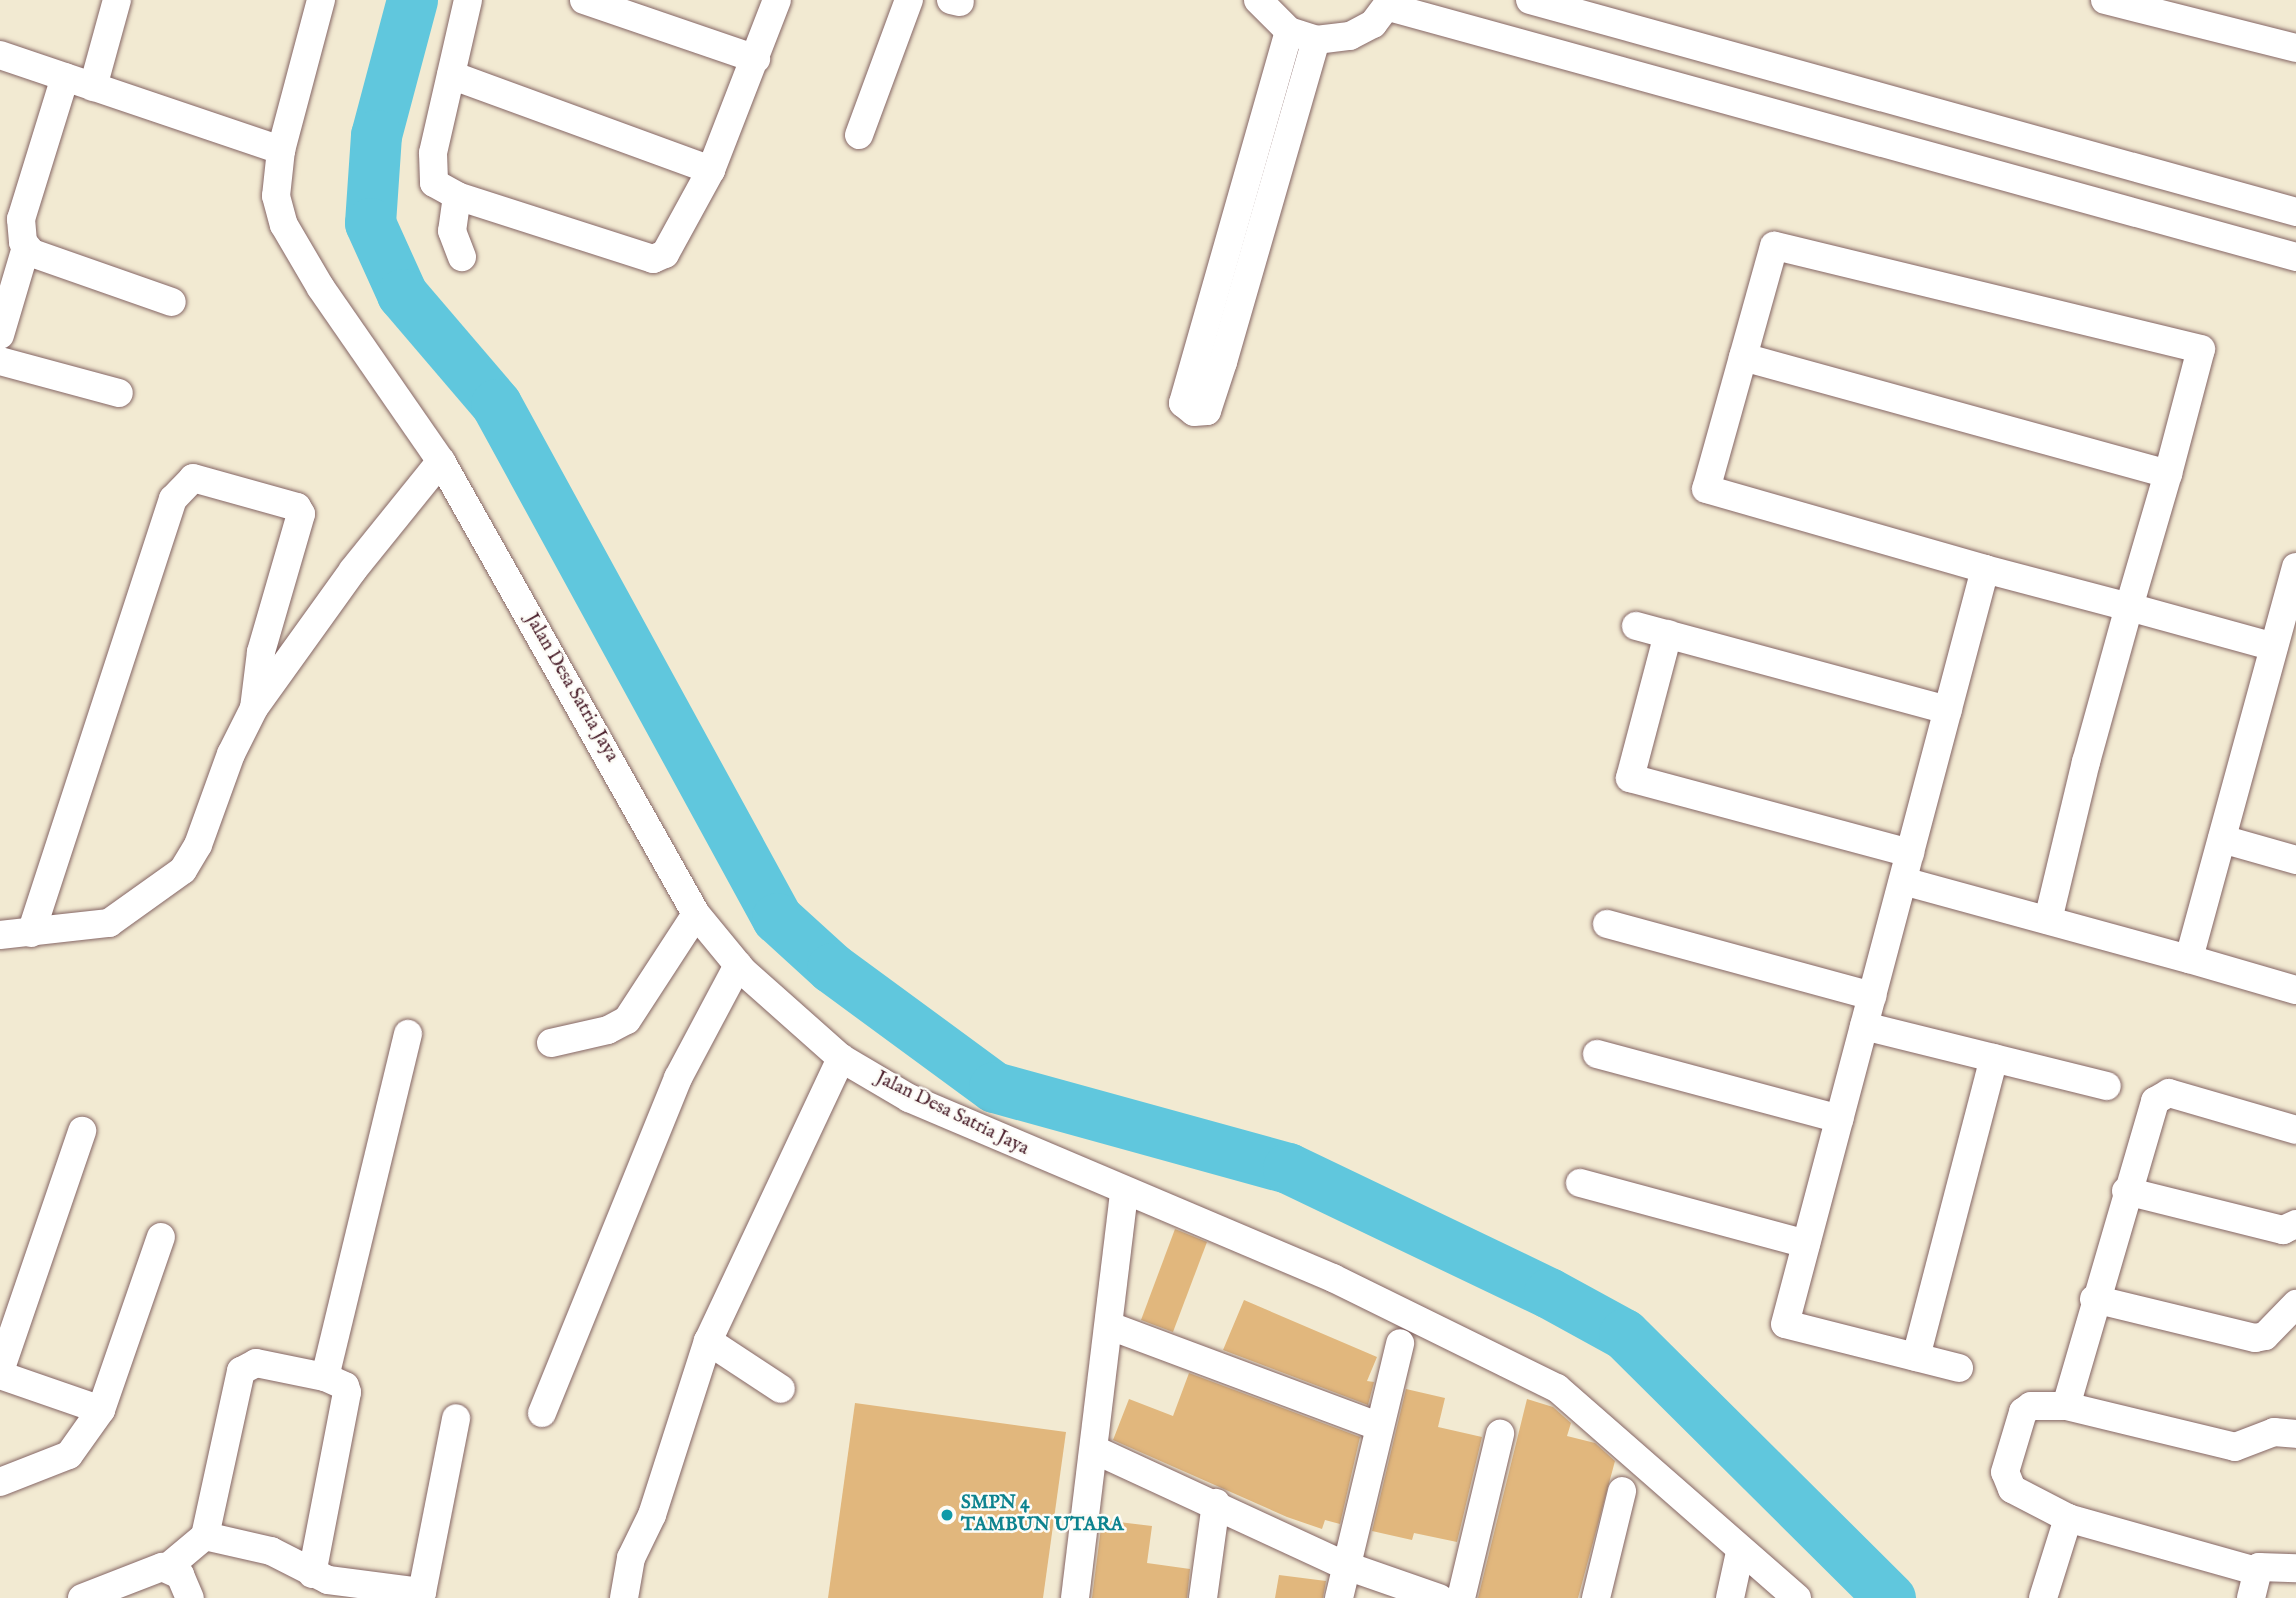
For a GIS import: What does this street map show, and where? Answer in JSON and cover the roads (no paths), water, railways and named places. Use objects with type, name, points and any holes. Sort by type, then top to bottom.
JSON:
[{"type":"street","points":[[93,87],[117,0]]},
{"type":"street","name":"Jalan Desa Satria Jaya","points":[[321,0],[281,150],[276,196],[295,246],[441,461],[696,914],[738,965],[841,1058],[954,1119],[1333,1279],[1557,1388],[1740,1552],[1797,1598]]},
{"type":"street","points":[[468,0],[430,173],[437,186],[457,196],[657,259],[665,254],[710,170],[777,0]]},
{"type":"street","points":[[584,0],[756,59]]},
{"type":"street","points":[[859,135],[909,0]]},
{"type":"street","points":[[1258,0],[1289,32],[1316,40],[1350,36],[1373,24],[1390,4],[2296,257]]},
{"type":"street","points":[[1530,0],[2296,212]]},
{"type":"street","points":[[2105,0],[2149,5],[2296,48]]},
{"type":"street","points":[[1289,32],[1183,403],[1194,411],[1207,411],[1316,40]]},
{"type":"street","points":[[0,55],[281,150]]},
{"type":"street","points":[[451,75],[710,170]]},
{"type":"street","points":[[0,335],[26,247],[21,219],[65,77]]},
{"type":"street","points":[[457,196],[452,231],[461,257]]},
{"type":"street","points":[[2048,920],[2129,607],[2201,349],[1774,246],[1706,489],[1985,569],[2129,607],[2274,647]]},
{"type":"street","points":[[26,247],[32,253],[172,302]]},
{"type":"street","points":[[1744,357],[2168,474]]},
{"type":"street","points":[[0,361],[119,393]]},
{"type":"street","points":[[0,935],[109,923],[183,870],[198,845],[230,754],[254,708],[353,570],[441,461]]},
{"type":"street","points":[[32,933],[173,499],[193,478],[297,508],[301,514],[261,652],[254,708]]},
{"type":"street","points":[[2189,959],[2296,567]]},
{"type":"street","points":[[1959,1368],[1785,1324],[1985,569]]},
{"type":"street","points":[[1636,626],[1948,710]]},
{"type":"street","points":[[1668,634],[1630,778],[1910,853]]},
{"type":"street","points":[[2222,839],[2296,860]]},
{"type":"street","points":[[1903,881],[2296,990]]},
{"type":"street","points":[[551,1043],[608,1030],[627,1020],[696,914]]},
{"type":"street","points":[[1607,925],[1872,996]]},
{"type":"street","points":[[542,1413],[678,1078],[738,965]]},
{"type":"street","points":[[1864,1026],[2107,1086]]},
{"type":"street","points":[[325,1377],[408,1034]]},
{"type":"street","points":[[1597,1054],[1839,1119]]},
{"type":"street","points":[[624,1598],[631,1558],[652,1515],[708,1340],[841,1058]]},
{"type":"street","points":[[1916,1357],[1994,1058]]},
{"type":"street","points":[[2066,1406],[2094,1298],[2155,1101],[2164,1094],[2296,1130]]},
{"type":"street","points":[[82,1131],[0,1373],[101,1410]]},
{"type":"street","points":[[1580,1183],[1806,1244]]},
{"type":"street","points":[[1075,1598],[1096,1450],[1124,1191]]},
{"type":"street","points":[[2126,1191],[2283,1230],[2296,1223]]},
{"type":"street","points":[[0,1482],[69,1455],[101,1410],[161,1237]]},
{"type":"street","points":[[2094,1298],[2255,1338],[2265,1336],[2296,1304]]},
{"type":"street","points":[[1110,1326],[1378,1426]]},
{"type":"street","points":[[708,1340],[781,1389]]},
{"type":"street","points":[[1339,1598],[1344,1565],[1400,1343]]},
{"type":"street","points":[[82,1598],[168,1567],[205,1536],[241,1371],[256,1363],[325,1377],[345,1386],[347,1392],[312,1574]]},
{"type":"street","points":[[2296,1434],[2274,1432],[2235,1447],[2066,1406],[2032,1406],[2023,1412],[2006,1472],[2012,1489],[2068,1518],[2253,1584],[2267,1565],[2296,1568]]},
{"type":"street","points":[[205,1536],[271,1550],[312,1574],[370,1588],[426,1590],[456,1418]]},
{"type":"street","points":[[1461,1598],[1500,1434]]},
{"type":"street","points":[[1096,1450],[1216,1503],[1344,1565],[1439,1598]]},
{"type":"street","points":[[1596,1598],[1622,1491]]},
{"type":"street","points":[[1203,1598],[1216,1503]]},
{"type":"street","points":[[2043,1598],[2068,1518]]},
{"type":"street","points":[[1730,1598],[1740,1552]]},
{"type":"street","points":[[168,1567],[180,1575],[190,1598]]},
{"type":"waterway","points":[[412,0],[376,135],[370,223],[402,294],[496,404],[777,918],[832,968],[994,1087],[1288,1168],[1549,1293],[1624,1334],[1890,1598]]},
{"type":"place","name":"SMPN 4 TAMBUN UTARA","points":[[947,1515]]}]
